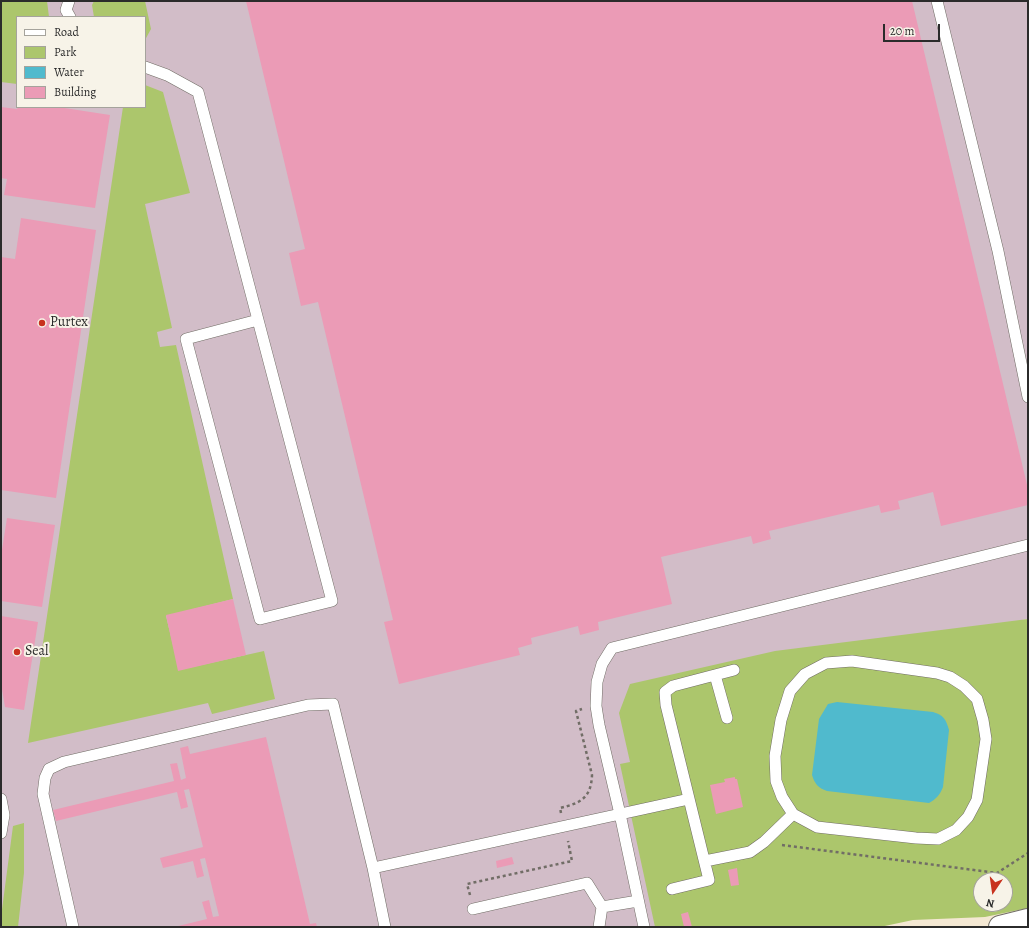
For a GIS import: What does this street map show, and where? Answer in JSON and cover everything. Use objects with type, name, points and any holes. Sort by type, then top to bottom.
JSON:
[{"type":"street","points":[[1003,927],[1028,920]]},
{"type":"lane","points":[[69,1],[66,10],[69,16]]},
{"type":"lane","points":[[937,1],[998,251],[1028,397]]},
{"type":"lane","points":[[146,67],[167,75],[198,92],[332,601],[260,619],[186,339],[258,320]]},
{"type":"lane","points":[[644,927],[596,706],[598,676],[602,664],[612,648],[1028,545]]},
{"type":"lane","points":[[852,661],[937,673],[950,677],[964,686],[977,699],[983,720],[986,739],[977,800],[968,817],[956,830],[938,839],[916,838],[816,827],[793,814],[782,797],[776,781],[775,756],[781,720],[790,690],[805,674],[826,663],[852,661]]},
{"type":"lane","points":[[672,889],[709,880],[666,705],[665,692],[673,686],[734,670]]},
{"type":"lane","points":[[715,675],[726,718]]},
{"type":"lane","points":[[73,927],[43,794],[45,778],[49,769],[71,761],[308,705],[332,704],[373,868],[386,927]]},
{"type":"lane","points":[[1,799],[1,832]]},
{"type":"lane","points":[[373,868],[689,799]]},
{"type":"lane","points":[[705,861],[750,852],[764,842],[793,814]]},
{"type":"lane","points":[[473,909],[588,883],[602,907],[599,927]]},
{"type":"lane","points":[[602,907],[638,900]]},
{"type":"path","points":[[764,842],[997,873],[1028,853]]},
{"type":"shaded area","points":[[1,1],[1028,1],[1028,619],[1022,620],[710,927],[1,927]]},
{"type":"green space","points":[[1,1],[47,1],[49,16],[16,16],[16,84],[1,82]]},
{"type":"green space","points":[[94,1],[145,1],[151,29],[146,38],[146,16],[94,16],[92,5]]},
{"type":"green space","points":[[146,85],[163,92],[190,193],[145,204],[172,328],[157,332],[160,347],[176,345],[233,599],[166,616],[179,670],[264,651],[275,699],[212,714],[208,703],[28,743],[123,108],[146,108]]},
{"type":"green space","points":[[1028,619],[1028,908],[1013,911],[1013,872],[973,872],[973,912],[1009,912],[985,917],[913,920],[880,927],[655,927],[620,764],[630,762],[619,713],[630,684],[775,651]]},
{"type":"green space","points":[[24,823],[24,873],[18,927],[1,927],[13,826]]},
{"type":"water","points":[[837,702],[933,712],[942,716],[947,723],[949,730],[943,787],[938,796],[929,803],[827,791],[819,787],[812,775],[819,719],[828,704]]},
{"type":"building","points":[[246,1],[912,1],[1028,489],[1028,505],[941,526],[933,492],[898,501],[900,509],[881,513],[879,505],[769,531],[771,539],[753,544],[751,536],[661,557],[672,604],[598,622],[599,630],[580,635],[578,626],[531,638],[532,644],[518,648],[520,655],[399,684],[384,622],[393,620],[318,302],[301,306],[289,253],[305,249]]},
{"type":"building","points":[[1,107],[17,109],[64,108],[110,115],[95,208],[4,195],[7,179],[1,178]]},
{"type":"building","name":"Purtex","points":[[21,218],[96,230],[56,498],[1,490],[1,257],[15,259]]},
{"type":"building","points":[[7,518],[55,525],[42,607],[1,601],[1,556]]},
{"type":"building","points":[[233,599],[246,655],[178,671],[166,615]]},
{"type":"building","name":"Seal","points":[[1,616],[38,622],[24,710],[5,707],[1,683]]},
{"type":"building","points":[[266,737],[310,924],[316,923],[317,927],[174,927],[207,919],[202,902],[209,900],[213,917],[219,916],[205,858],[200,859],[204,876],[197,878],[193,861],[163,868],[160,858],[203,847],[189,789],[184,790],[188,807],[181,809],[177,792],[56,821],[53,810],[174,781],[170,764],[177,763],[181,780],[186,778],[180,748],[188,746],[190,754]]},
{"type":"building","points":[[735,777],[735,779],[737,779],[743,807],[716,814],[710,785],[725,782],[724,779]]},
{"type":"building","points":[[512,857],[514,864],[497,868],[496,861]]},
{"type":"building","points":[[737,868],[739,885],[731,886],[728,870]]},
{"type":"building","points":[[688,912],[692,927],[684,927],[681,914]]},
{"type":"place","name":"Purtex","points":[[42,323]]},
{"type":"place","name":"Seal","points":[[17,652]]}]
